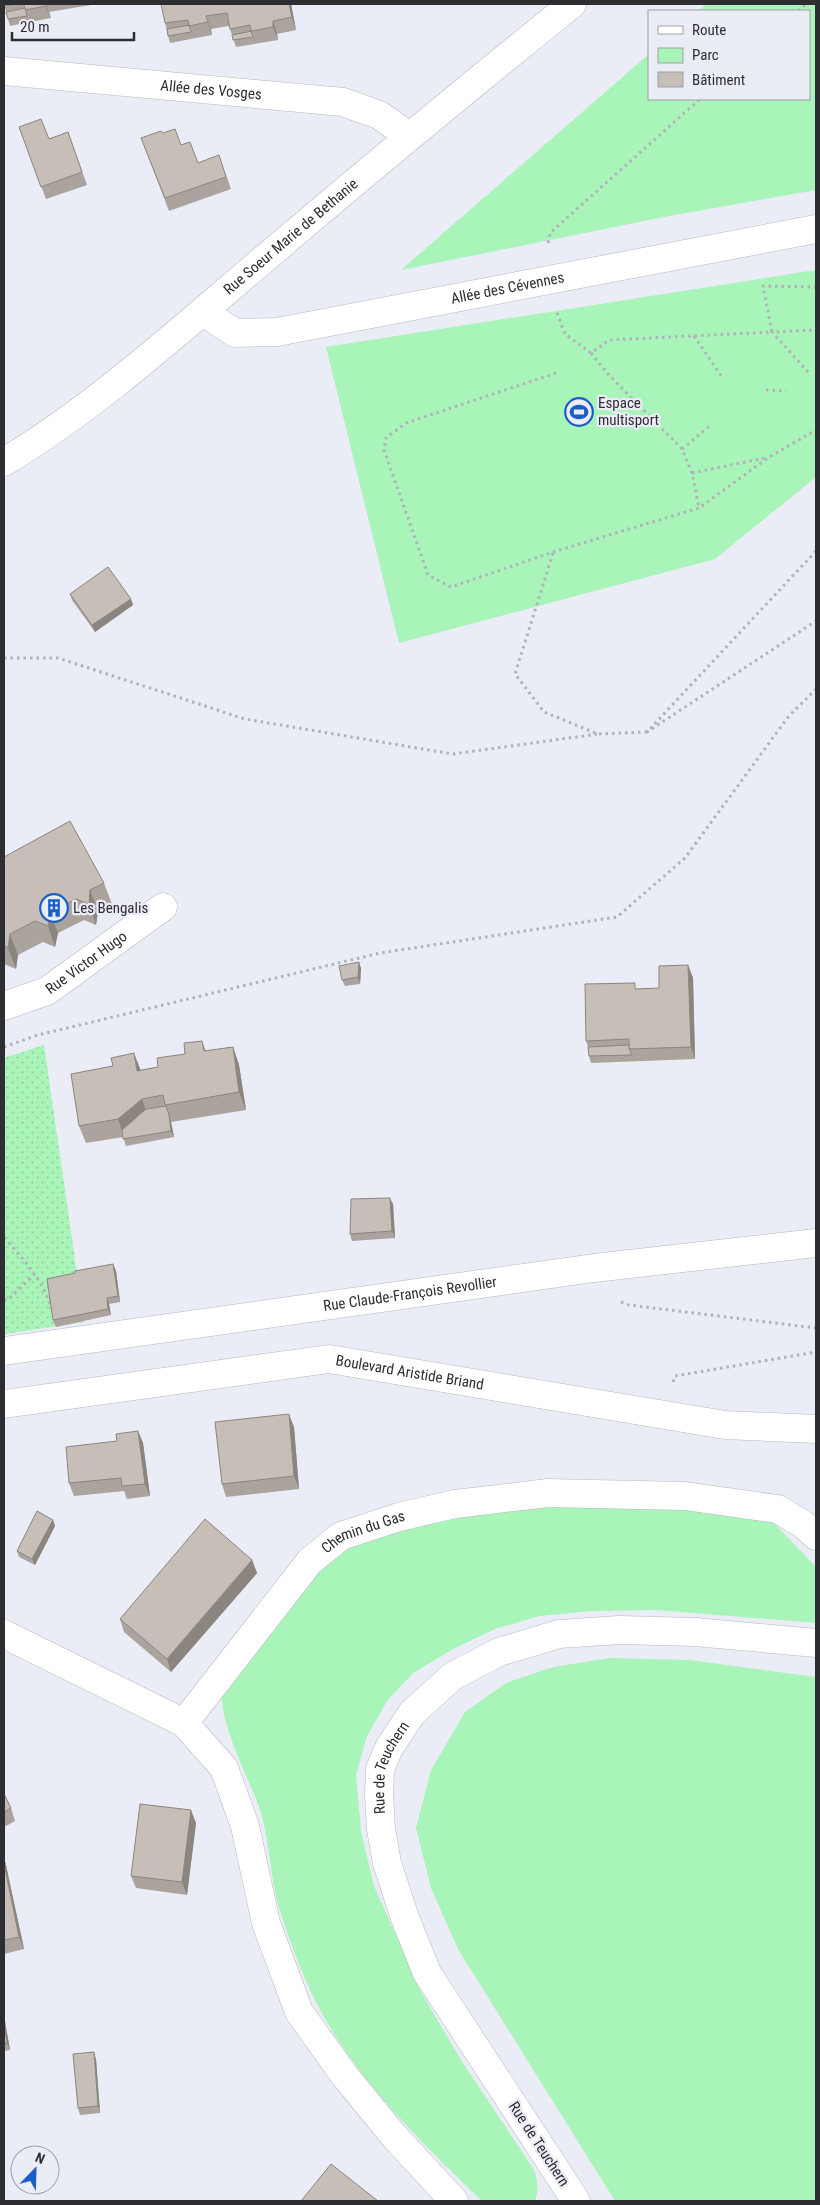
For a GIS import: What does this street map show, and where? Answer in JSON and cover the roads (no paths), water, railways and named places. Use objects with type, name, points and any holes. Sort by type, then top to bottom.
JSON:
[{"type":"street","name":"Rue Soeur Marie de Bethanie","points":[[4,462],[48,435],[203,312],[409,136],[572,4]]},
{"type":"street","name":"Allée des Vosges","points":[[4,71],[343,102],[378,115],[409,136]]},
{"type":"street","name":"Allée des Cévennes","points":[[203,312],[235,334],[277,332],[816,229]]},
{"type":"street","name":"Rue Victor Hugo","points":[[4,1006],[46,991],[163,907]]},
{"type":"street","name":"Rue Claude-François Revollier","points":[[4,1352],[594,1268],[816,1243]]},
{"type":"street","name":"Boulevard Aristide Briand","points":[[4,1404],[329,1359],[725,1425],[816,1429]]},
{"type":"street","name":"Chemin du Gas","points":[[184,1723],[310,1561],[341,1536],[399,1517],[455,1504],[548,1493],[685,1496],[778,1509],[804,1525],[816,1536]]},
{"type":"street","name":"Rue de Teuchern","points":[[569,2198],[427,1973],[405,1918],[387,1863],[381,1829],[380,1770],[389,1748],[412,1713],[453,1676],[500,1652],[559,1634],[619,1630],[695,1632],[816,1643]]},
{"type":"street","points":[[4,1634],[184,1723],[224,1768],[245,1826],[266,1923],[299,2012],[394,2136],[454,2201]]},
{"type":"place","name":"Espace multisport","points":[[579,412]]},
{"type":"place","name":"Les Bengalis","points":[[54,908]]}]
